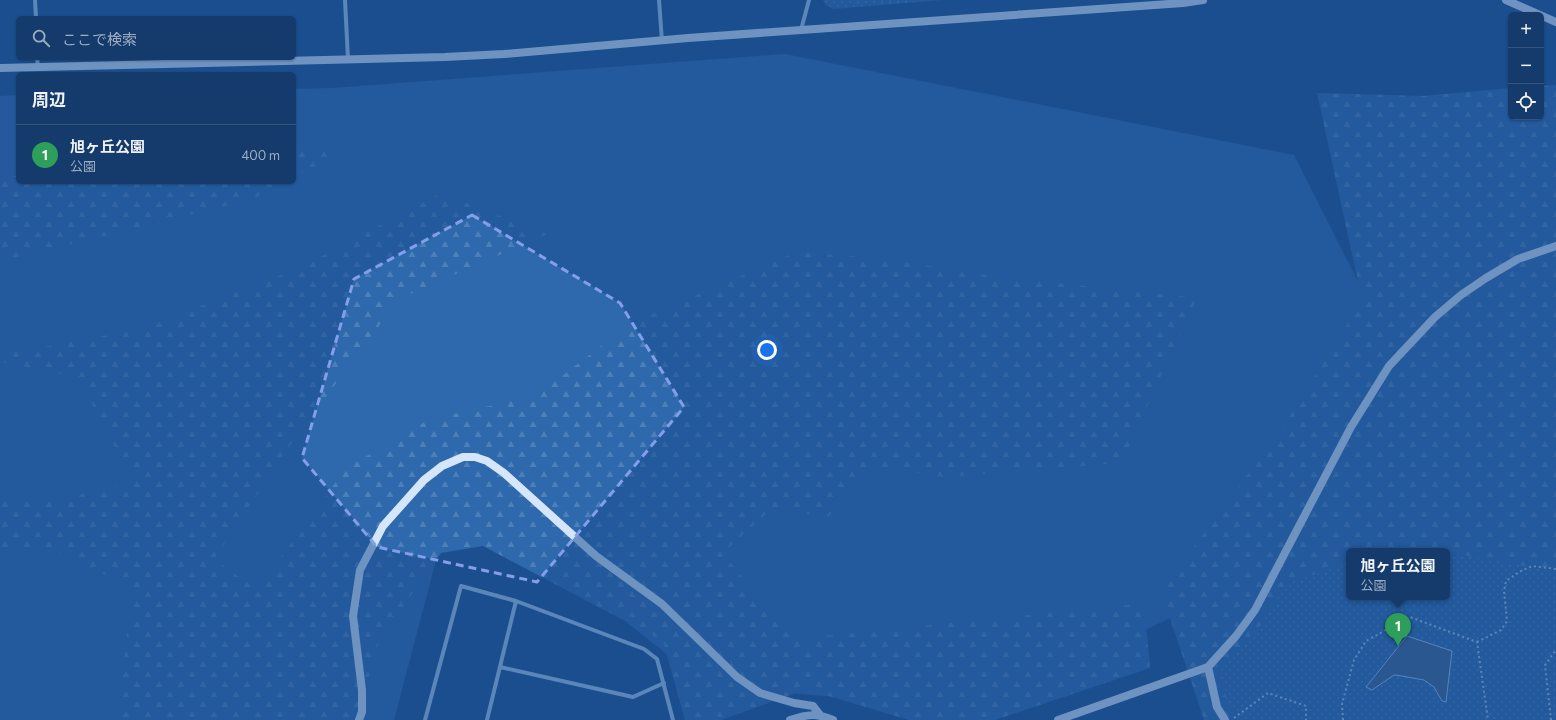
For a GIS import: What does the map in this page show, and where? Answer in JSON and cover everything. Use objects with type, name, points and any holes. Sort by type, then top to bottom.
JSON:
[{"type":"street","points":[[35,0],[36,16]]},
{"type":"street","points":[[345,0],[348,59]]},
{"type":"street","points":[[659,0],[662,41]]},
{"type":"street","points":[[801,30],[809,0]]},
{"type":"street","points":[[0,68],[504,54],[1203,0]]},
{"type":"street","points":[[1506,0],[1556,22]]},
{"type":"street","points":[[38,60],[38,67]]},
{"type":"street","points":[[1058,720],[1208,667],[1236,636],[1254,610],[1351,428],[1389,366],[1434,317],[1462,295],[1486,278],[1518,259],[1556,246]]},
{"type":"street","points":[[359,720],[362,712],[362,690],[352,616],[360,570],[383,526],[424,480],[442,466],[463,457],[475,457],[487,461],[504,473],[596,556],[662,604],[737,677],[760,692],[813,706],[819,717]]},
{"type":"street","points":[[431,720],[425,720],[461,586],[516,601],[644,649],[656,659],[664,683],[673,720]]},
{"type":"street","points":[[487,720],[516,601]]},
{"type":"street","points":[[500,667],[633,697],[664,683]]},
{"type":"street","points":[[1208,667],[1217,706],[1225,720]]},
{"type":"street","points":[[790,720],[805,715],[833,720]]},
{"type":"path","points":[[1342,720],[1342,704],[1354,660],[1366,641],[1410,617],[1477,642],[1501,630],[1507,621],[1504,591],[1506,581],[1519,572],[1532,566],[1556,569]]},
{"type":"path","points":[[1477,642],[1488,720]]},
{"type":"path","points":[[1551,720],[1545,665],[1556,650]]},
{"type":"path","points":[[1231,720],[1268,693],[1306,706],[1306,720]]},
{"type":"highlighted area","points":[[472,215],[620,303],[684,407],[537,582],[377,547],[302,458],[354,279]]},
{"type":"green space","points":[[823,0],[942,0],[833,9],[826,5]]},
{"type":"green space","points":[[785,54],[1294,155],[1382,329],[1204,602],[979,709],[707,686],[509,529],[444,530],[394,720],[0,720],[0,96],[16,95],[16,184],[296,184],[296,89],[333,88]]},
{"type":"green space","points":[[1556,85],[1556,607],[1539,720],[1204,720],[1161,591],[1283,427],[1362,300],[1317,93],[1423,96],[1508,88],[1508,120],[1544,120],[1544,86]]},
{"type":"green space","points":[[296,146],[344,151],[296,176]]},
{"type":"green space","points":[[16,176],[16,184],[280,184],[253,199],[0,261],[0,181]]},
{"type":"green space","points":[[441,193],[547,234],[399,299],[287,449],[214,559],[257,590],[346,468],[428,420],[537,395],[630,324],[796,252],[876,258],[994,276],[1197,298],[1121,463],[945,477],[871,466],[828,517],[771,509],[723,553],[793,639],[1144,603],[1150,668],[995,720],[909,720],[829,696],[802,691],[721,720],[685,720],[663,641],[483,546],[441,553],[379,640],[357,720],[123,720],[118,717],[132,588],[53,549],[0,553],[0,501],[37,503],[134,483],[78,377],[0,362],[0,355],[141,329],[297,269]]},
{"type":"green space","points":[[1450,554],[1463,555],[1556,572],[1556,720],[1239,720],[1227,703],[1219,668],[1261,625],[1287,583],[1346,565],[1346,600],[1450,600]]},
{"type":"shaded area","points":[[1407,636],[1452,651],[1446,702],[1442,701],[1434,687],[1424,680],[1394,675],[1372,690],[1366,687]]},
{"type":"place","name":"旭ヶ丘公園","points":[[1398,646]]}]
